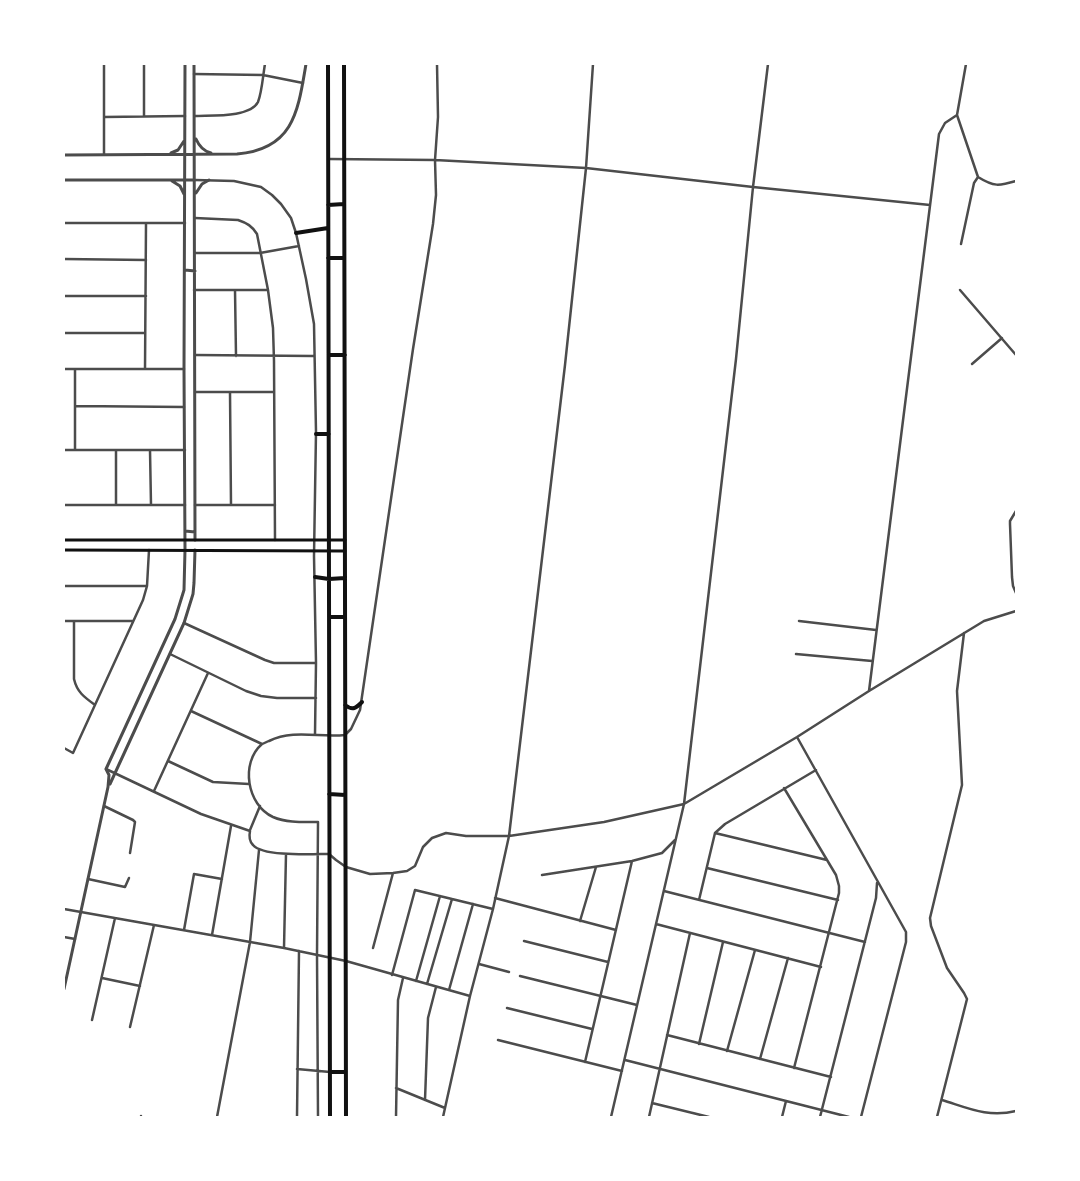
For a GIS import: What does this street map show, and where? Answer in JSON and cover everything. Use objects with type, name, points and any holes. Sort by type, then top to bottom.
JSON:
[{"type":"main road","points":[[328,64],[330,1117]]},
{"type":"main road","points":[[344,64],[346,1117]]},
{"type":"main road","points":[[328,205],[344,204]]},
{"type":"main road","points":[[296,233],[328,228]]},
{"type":"main road","points":[[328,258],[344,258]]},
{"type":"main road","points":[[329,355],[344,355]]},
{"type":"main road","points":[[316,434],[329,434]]},
{"type":"main road","points":[[64,540],[345,540]]},
{"type":"main road","points":[[64,550],[345,551]]},
{"type":"main road","points":[[315,577],[329,579],[345,578]]},
{"type":"main road","points":[[329,617],[345,617]]},
{"type":"main road","points":[[345,705],[353,709],[362,702]]},
{"type":"main road","points":[[329,794],[345,795]]},
{"type":"main road","points":[[330,1072],[346,1072]]},
{"type":"street","points":[[104,64],[104,154]]},
{"type":"street","points":[[144,64],[144,116]]},
{"type":"street","points":[[106,769],[175,619],[184,590],[185,64]]},
{"type":"street","points":[[194,64],[195,540]]},
{"type":"street","points":[[195,116],[240,114],[254,108],[260,96],[265,64]]},
{"type":"street","points":[[64,154],[249,153],[275,142],[291,123],[296,113],[306,64]]},
{"type":"street","points":[[318,1117],[318,822],[287,822],[271,816],[260,806],[249,784],[250,763],[262,744],[287,735],[345,735],[355,723],[360,710],[433,224],[436,195],[438,117],[437,64]]},
{"type":"street","points":[[443,1117],[509,836],[556,444],[586,168],[593,64]]},
{"type":"street","points":[[611,1117],[684,804],[768,64]]},
{"type":"street","points":[[966,64],[957,115],[978,177],[998,185],[1016,181]]},
{"type":"street","points":[[194,74],[263,75],[302,83]]},
{"type":"street","points":[[868,691],[939,134],[945,124],[957,115]]},
{"type":"street","points":[[104,117],[185,116]]},
{"type":"street","points":[[195,133],[200,147],[205,151],[216,154]]},
{"type":"street","points":[[165,154],[172,153],[180,148],[185,136]]},
{"type":"street","points":[[328,159],[436,160],[586,168],[930,204]]},
{"type":"street","points":[[961,244],[974,183],[978,177]]},
{"type":"street","points":[[64,180],[234,181],[261,187],[272,194],[291,218],[299,246],[314,324],[316,434],[314,540],[315,734]]},
{"type":"street","points":[[166,180],[178,184],[184,192],[185,198]]},
{"type":"street","points":[[195,198],[200,186],[209,180]]},
{"type":"street","points":[[195,218],[238,220],[249,224],[257,234],[273,328],[275,540]]},
{"type":"street","points":[[64,223],[185,223]]},
{"type":"street","points":[[145,369],[146,223]]},
{"type":"street","points":[[195,254],[260,253],[299,246]]},
{"type":"street","points":[[64,259],[146,260]]},
{"type":"street","points":[[185,270],[195,271]]},
{"type":"street","points":[[194,290],[268,290]]},
{"type":"street","points":[[235,290],[236,356]]},
{"type":"street","points":[[960,290],[1016,355]]},
{"type":"street","points":[[64,296],[146,296]]},
{"type":"street","points":[[64,333],[145,333]]},
{"type":"street","points":[[972,364],[1002,338]]},
{"type":"street","points":[[195,355],[314,356]]},
{"type":"street","points":[[64,369],[184,369]]},
{"type":"street","points":[[75,369],[75,450]]},
{"type":"street","points":[[195,392],[274,392]]},
{"type":"street","points":[[230,392],[231,505]]},
{"type":"street","points":[[75,406],[184,407]]},
{"type":"street","points":[[64,450],[185,450]]},
{"type":"street","points":[[116,450],[116,505]]},
{"type":"street","points":[[150,450],[151,505]]},
{"type":"street","points":[[64,505],[185,505]]},
{"type":"street","points":[[195,505],[275,505]]},
{"type":"street","points":[[1016,512],[1010,521],[1013,586],[1016,593]]},
{"type":"street","points":[[185,532],[195,532]]},
{"type":"street","points":[[64,748],[73,753],[143,600],[147,586],[149,550]]},
{"type":"street","points":[[108,787],[184,623],[193,594],[195,550]]},
{"type":"street","points":[[64,586],[147,586]]},
{"type":"street","points":[[260,806],[249,837],[251,844],[260,850],[286,854],[330,854],[346,867],[370,874],[406,871],[415,866],[423,847],[432,838],[446,833],[466,836],[509,836],[604,822],[684,804],[797,737],[868,691],[984,621],[1016,611]]},
{"type":"street","points":[[64,621],[133,621]]},
{"type":"street","points":[[74,621],[74,679],[82,696],[95,705]]},
{"type":"street","points":[[799,621],[876,630]]},
{"type":"street","points":[[184,623],[274,663],[316,662]]},
{"type":"street","points":[[937,1117],[967,1000],[947,968],[931,926],[930,918],[962,785],[957,691],[964,633]]},
{"type":"street","points":[[170,654],[246,691],[262,696],[316,698]]},
{"type":"street","points":[[796,654],[872,661]]},
{"type":"street","points":[[154,792],[208,673]]},
{"type":"street","points":[[191,711],[262,744]]},
{"type":"street","points":[[797,737],[906,932],[906,942],[861,1117]]},
{"type":"street","points":[[168,761],[213,782],[249,784]]},
{"type":"street","points":[[106,769],[201,814],[250,831]]},
{"type":"street","points":[[64,989],[108,787],[109,775],[106,769]]},
{"type":"street","points":[[699,900],[715,833],[725,824],[816,770]]},
{"type":"street","points":[[784,788],[836,875],[839,886],[838,900],[830,933],[794,1068]]},
{"type":"street","points":[[104,806],[135,822],[130,853]]},
{"type":"street","points":[[212,935],[231,825]]},
{"type":"street","points":[[715,833],[827,860]]},
{"type":"street","points":[[542,875],[632,861],[662,853],[676,839]]},
{"type":"street","points":[[217,1117],[250,942],[260,850]]},
{"type":"street","points":[[284,948],[286,854]]},
{"type":"street","points":[[585,1062],[632,861]]},
{"type":"street","points":[[580,921],[596,867]]},
{"type":"street","points":[[707,868],[838,900]]},
{"type":"street","points":[[373,948],[393,873]]},
{"type":"street","points":[[184,930],[194,874],[222,879]]},
{"type":"street","points":[[88,879],[125,887],[129,878]]},
{"type":"street","points":[[820,1117],[876,898],[878,882]]},
{"type":"street","points":[[392,974],[415,890],[493,909]]},
{"type":"street","points":[[664,891],[865,942]]},
{"type":"street","points":[[416,981],[440,896]]},
{"type":"street","points":[[495,898],[616,930]]},
{"type":"street","points":[[427,984],[453,899]]},
{"type":"street","points":[[449,990],[472,904]]},
{"type":"street","points":[[64,909],[284,948],[346,961],[470,996]]},
{"type":"street","points":[[92,1020],[115,918]]},
{"type":"street","points":[[656,924],[821,967]]},
{"type":"street","points":[[130,1027],[154,925]]},
{"type":"street","points":[[648,1117],[690,933]]},
{"type":"street","points":[[64,938],[75,940]]},
{"type":"street","points":[[524,941],[608,962]]},
{"type":"street","points":[[699,1044],[723,942]]},
{"type":"street","points":[[727,1051],[755,950]]},
{"type":"street","points":[[297,1117],[299,951]]},
{"type":"street","points":[[760,1059],[788,958]]},
{"type":"street","points":[[479,964],[509,972]]},
{"type":"street","points":[[520,976],[637,1006]]},
{"type":"street","points":[[102,978],[140,986]]},
{"type":"street","points":[[396,1117],[398,1000],[403,978]]},
{"type":"street","points":[[425,1100],[428,1018],[436,987]]},
{"type":"street","points":[[507,1008],[592,1029]]},
{"type":"street","points":[[667,1035],[830,1077]]},
{"type":"street","points":[[498,1040],[622,1071]]},
{"type":"street","points":[[625,1060],[849,1117]]},
{"type":"street","points":[[297,1069],[330,1072]]},
{"type":"street","points":[[396,1088],[445,1108]]},
{"type":"street","points":[[942,1100],[988,1114],[1005,1114],[1016,1111]]},
{"type":"street","points":[[782,1117],[786,1101]]},
{"type":"street","points":[[652,1103],[709,1117]]}]
